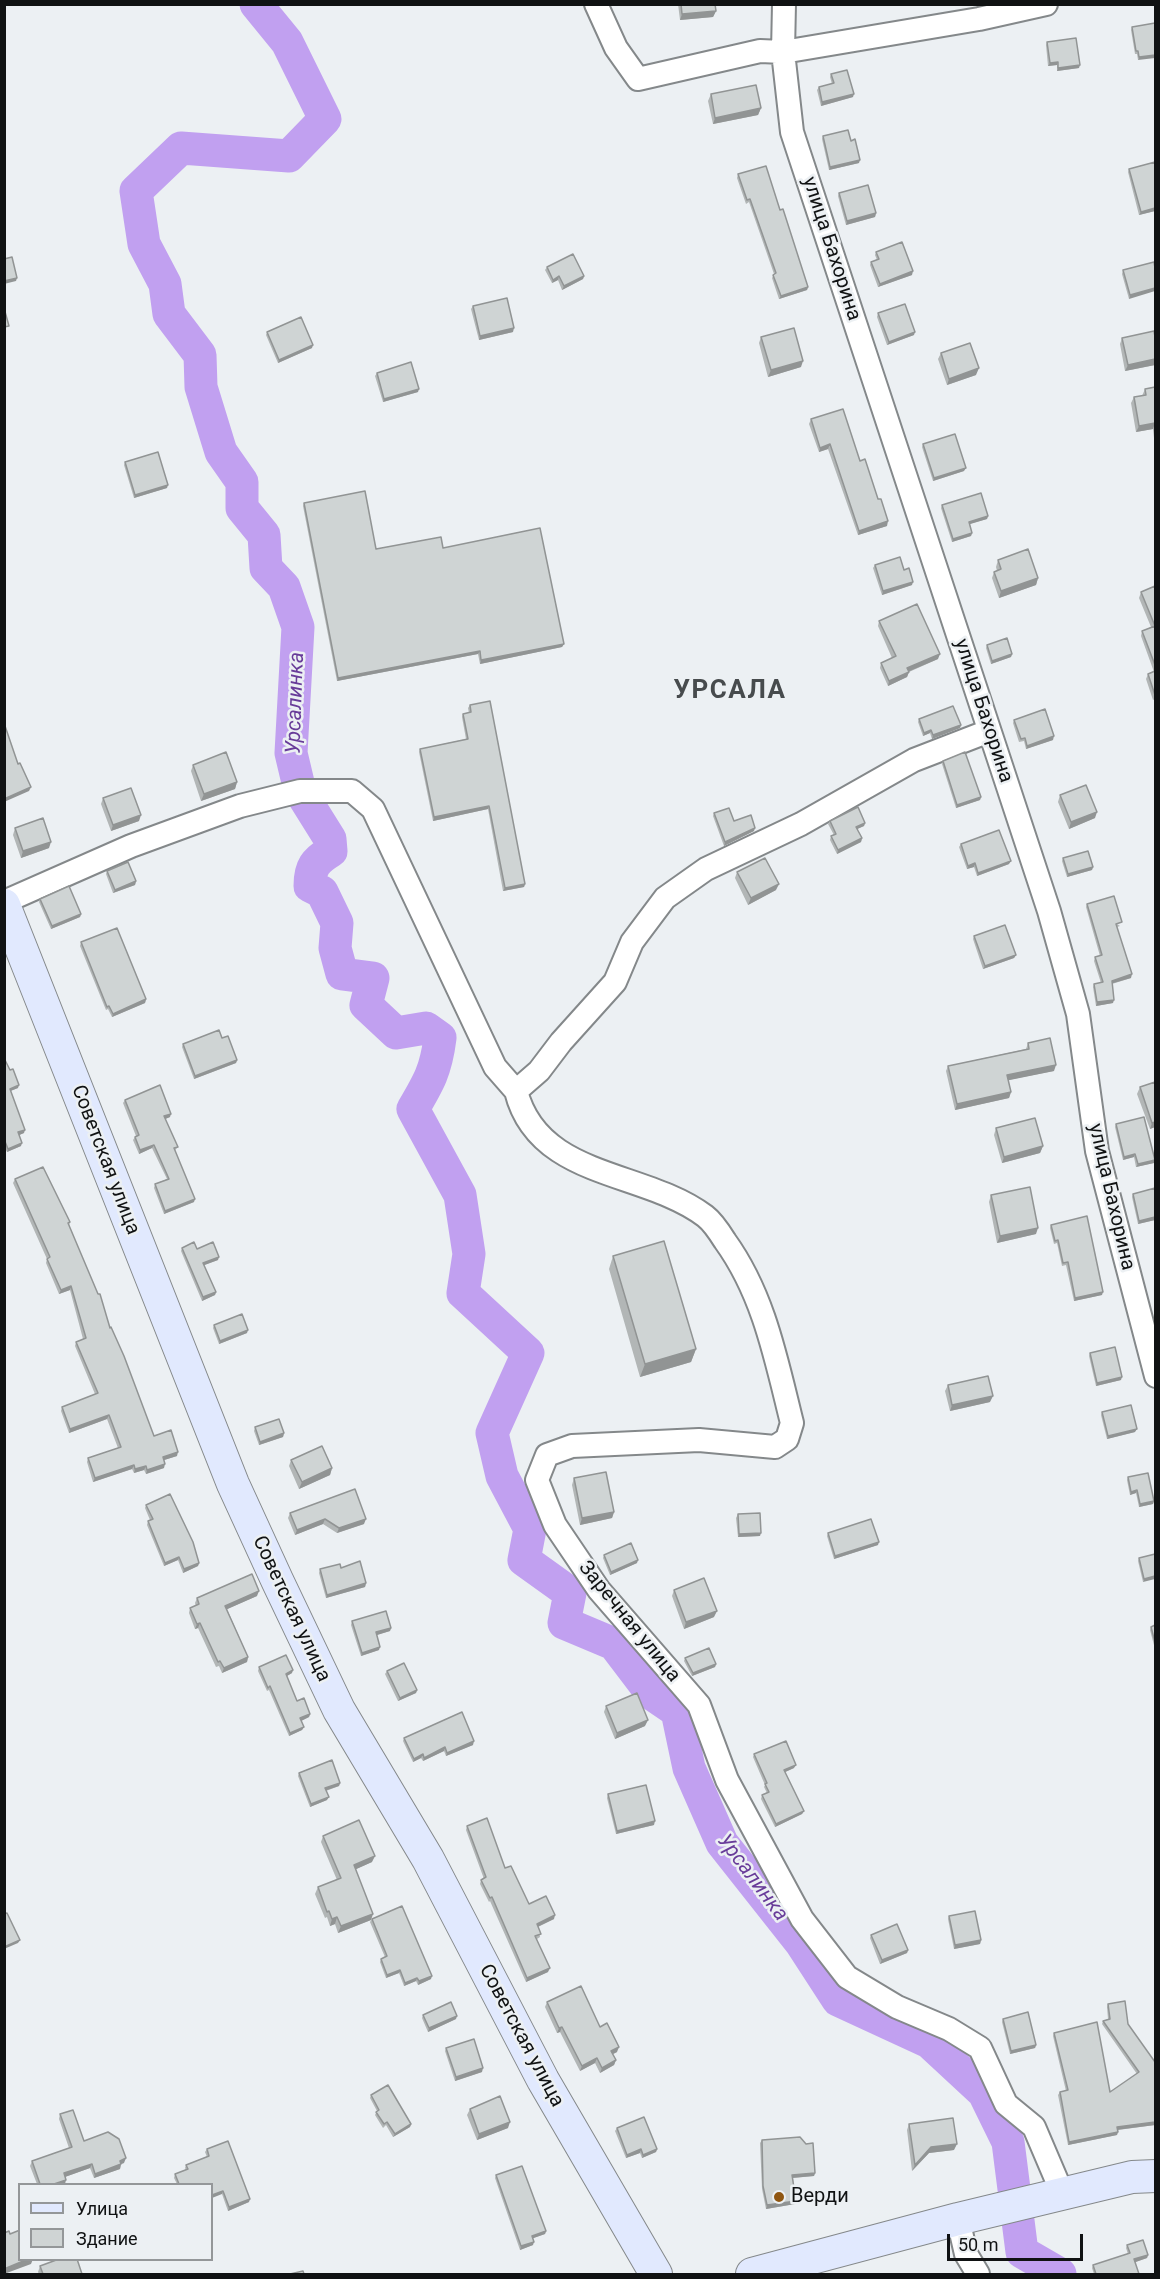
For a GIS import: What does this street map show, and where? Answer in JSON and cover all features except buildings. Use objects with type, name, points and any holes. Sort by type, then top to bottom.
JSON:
[{"type":"street","points":[[596,4],[616,48],[638,79],[760,51],[783,52],[979,19],[1046,4]]},
{"type":"street","name":"улица Бахорина","points":[[784,4],[783,52],[792,132],[1049,911],[1078,1014],[1096,1151],[1155,1376]]},
{"type":"street","points":[[516,1091],[539,1071],[561,1042],[615,982],[632,942],[665,898],[706,869],[801,824],[914,760],[989,731]]},
{"type":"street","name":"Заречная улица","points":[[4,904],[131,846],[240,806],[300,791],[352,791],[373,809],[495,1067],[516,1091],[519,1106],[536,1133],[574,1161],[672,1197],[706,1217],[742,1264],[763,1311],[792,1423],[787,1439],[775,1447],[699,1440],[572,1446],[547,1455],[537,1480],[555,1525],[598,1590],[699,1705],[727,1780],[802,1919],[847,1977],[897,2007],[949,2029],[980,2048],[1006,2104],[1034,2127],[1063,2195]]},
{"type":"street","name":"Советская улица","points":[[4,904],[233,1484],[277,1580],[339,1710],[428,1859],[543,2080],[656,2274]]},
{"type":"street","points":[[752,2274],[1132,2177],[1155,2176]]},
{"type":"street","points":[[958,2220],[966,2254],[978,2274]]},
{"type":"waterway","name":"Урсалинка","points":[[256,4],[287,42],[325,119],[289,156],[181,148],[136,191],[144,244],[165,284],[169,314],[200,355],[201,387],[221,452],[242,482],[242,508],[264,535],[266,568],[284,587],[298,627],[291,753],[300,791],[330,839],[331,851],[314,865],[310,886],[322,892],[337,923],[335,948],[342,974],[373,978],[366,1005],[396,1033],[426,1028],[440,1038],[431,1075],[413,1109],[460,1195],[469,1254],[463,1293],[528,1353],[492,1433],[502,1476],[530,1529],[524,1560],[570,1593],[564,1623],[614,1644],[652,1694],[677,1711],[689,1768],[722,1843],[801,1943],[838,2000],[929,2042],[984,2093],[1008,2142],[1022,2252],[1060,2274]]},
{"type":"place","name":"Верди","points":[[779,2197]]},
{"type":"district","name":"УРСАЛА","points":[[730,691]]}]
